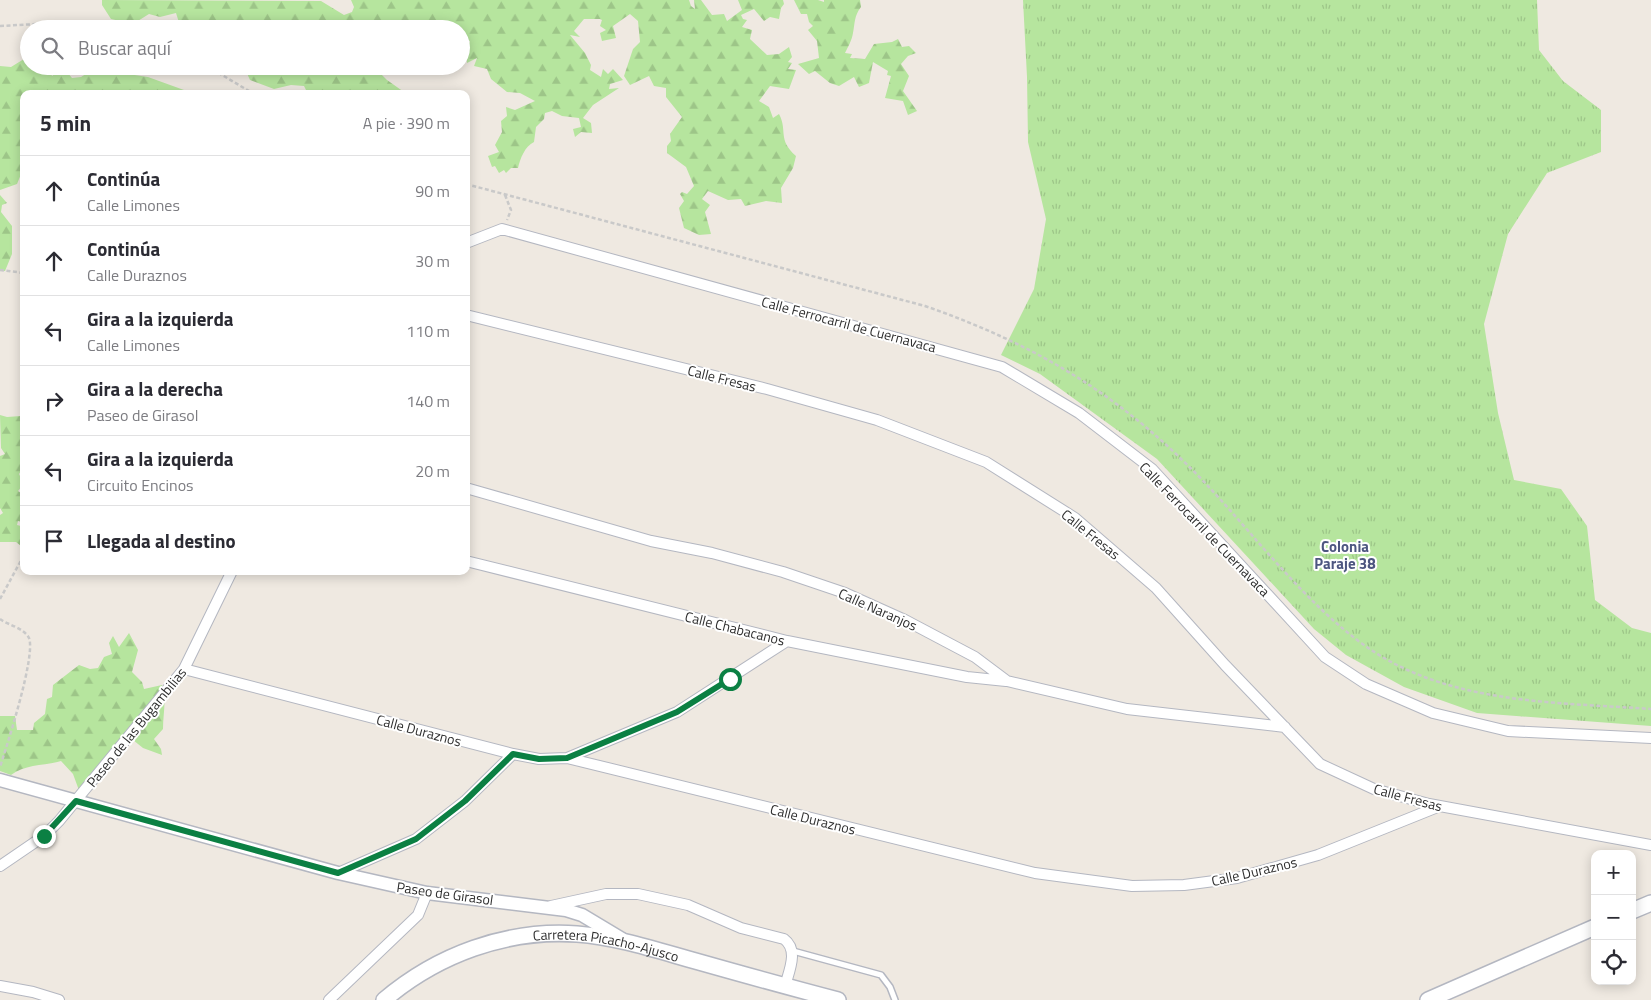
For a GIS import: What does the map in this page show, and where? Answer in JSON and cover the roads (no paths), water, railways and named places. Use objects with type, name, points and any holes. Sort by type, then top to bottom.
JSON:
[{"type":"main road","points":[[1636,909],[1651,902]]},
{"type":"main road","points":[[1428,1000],[1591,929]]},
{"type":"main road","name":"Carretera Picacho-Ajusco","points":[[384,1000],[425,969],[451,956],[498,941],[524,936],[576,934],[626,941],[838,1000]]},
{"type":"street","name":"Calle Ferrocarril de Cuernavaca","points":[[470,241],[502,229],[1002,367],[1079,413],[1152,469],[1325,656],[1366,684],[1434,712],[1508,731],[1651,738]]},
{"type":"street","name":"Calle Fresas","points":[[470,316],[767,389],[877,420],[986,462],[1075,518],[1156,588],[1225,665],[1320,764],[1374,789],[1440,806],[1651,846]]},
{"type":"street","name":"Calle Naranjos","points":[[470,489],[651,541],[712,553],[783,572],[845,594],[905,620],[975,657],[1007,681],[1127,709],[1285,727]]},
{"type":"street","name":"Calle Chabacanos","points":[[470,562],[787,641],[967,677],[1007,681]]},
{"type":"street","name":"Paseo de las Bugambilias","points":[[0,866],[44,836],[76,801],[184,669],[230,575]]},
{"type":"street","points":[[567,758],[677,712],[787,641]]},
{"type":"street","name":"Calle Duraznos","points":[[184,669],[513,754],[539,759],[567,758],[1035,873],[1132,886],[1184,885],[1237,878],[1318,855],[1440,806]]},
{"type":"street","points":[[338,873],[416,839],[465,801],[513,754]]},
{"type":"street","name":"Paseo de Girasol","points":[[0,780],[338,873],[428,893],[548,907],[582,915],[626,941]]},
{"type":"street","points":[[329,1000],[418,915],[428,893]]},
{"type":"street","points":[[548,907],[606,894],[638,894],[688,904],[740,928],[784,939],[790,943],[793,951],[785,986]]},
{"type":"street","points":[[0,986],[33,992],[59,1000]]},
{"type":"lane","points":[[793,951],[881,975],[890,987],[895,1000]]},
{"type":"district","name":"Colonia Paraje 38","points":[[1345,554]]}]
